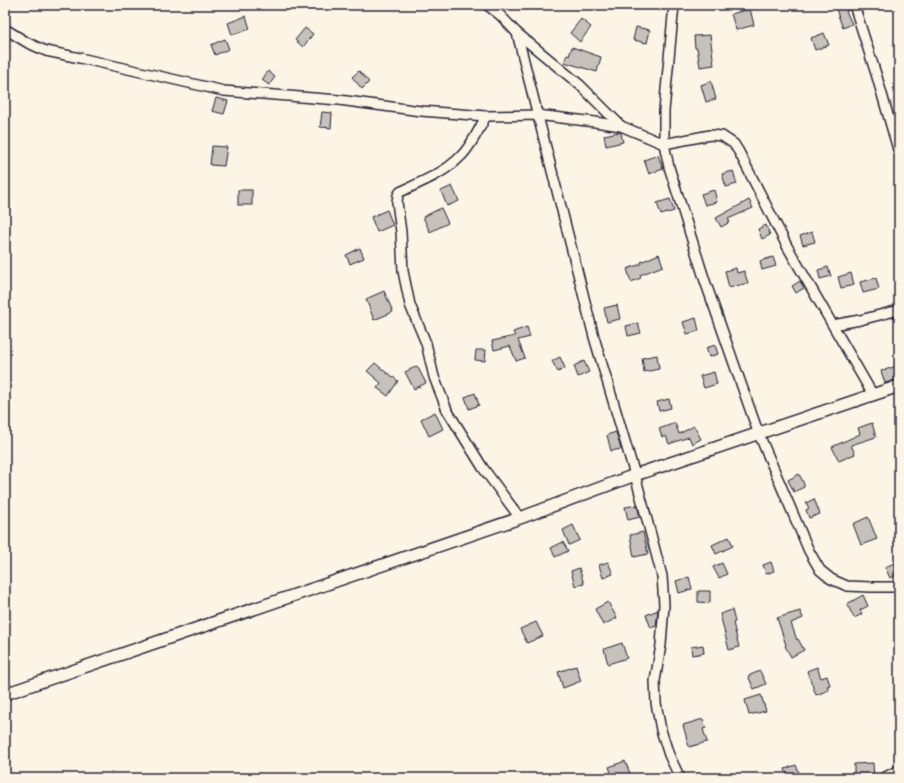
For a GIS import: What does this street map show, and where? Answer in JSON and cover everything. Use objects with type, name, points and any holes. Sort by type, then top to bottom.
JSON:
[{"type":"street","points":[[486,5],[500,15],[517,33],[580,85],[621,126]]},
{"type":"street","points":[[674,5],[664,111],[664,144],[669,167],[705,281],[758,432],[809,551],[820,570],[830,579],[847,586],[899,586]]},
{"type":"street","points":[[854,5],[896,135],[899,153]]},
{"type":"street","points":[[5,29],[28,43],[46,51],[224,91],[339,100],[486,116],[537,115],[621,126],[664,144],[710,135],[722,136],[734,144],[787,246],[873,395]]},
{"type":"street","points":[[517,33],[594,337],[635,475],[662,576],[664,605],[661,645],[655,681],[656,703],[669,756],[680,778]]},
{"type":"street","points":[[486,116],[462,155],[440,173],[400,192],[396,202],[401,232],[403,272],[410,305],[426,343],[434,378],[447,410],[483,468],[520,518]]},
{"type":"street","points":[[833,326],[899,310]]},
{"type":"street","points":[[5,694],[520,518],[635,475],[758,432],[899,386]]},
{"type":"street","points":[[883,778],[899,770]]},
{"type":"building","points":[[835,5],[848,5],[849,10],[846,11],[852,24],[843,28]]},
{"type":"building","points":[[750,9],[754,25],[736,30],[731,14]]},
{"type":"building","points":[[246,16],[250,29],[232,35],[228,23]]},
{"type":"building","points":[[581,19],[591,27],[580,42],[570,33]]},
{"type":"building","points":[[636,27],[650,30],[647,43],[633,40]]},
{"type":"building","points":[[305,28],[313,34],[303,47],[295,40]]},
{"type":"building","points":[[824,33],[829,45],[815,50],[811,38]]},
{"type":"building","points":[[710,35],[714,65],[700,67],[697,48],[695,48],[694,36]]},
{"type":"building","points":[[225,39],[229,49],[215,55],[211,45]]},
{"type":"building","points":[[572,47],[601,57],[597,72],[564,62],[567,55],[569,56]]},
{"type":"building","points":[[268,71],[275,77],[269,85],[262,80]]},
{"type":"building","points":[[359,71],[369,82],[362,89],[352,77]]},
{"type":"building","points":[[711,81],[716,99],[706,102],[701,85]]},
{"type":"building","points":[[216,98],[228,101],[224,114],[212,111]]},
{"type":"building","points":[[322,112],[332,113],[331,128],[320,127]]},
{"type":"building","points":[[619,132],[621,133],[623,142],[606,146],[604,135]]},
{"type":"building","points":[[212,146],[227,147],[224,166],[210,165]]},
{"type":"building","points":[[658,155],[663,169],[649,174],[644,160]]},
{"type":"building","points":[[733,171],[737,184],[726,187],[722,174]]},
{"type":"building","points":[[452,186],[459,201],[447,206],[441,191]]},
{"type":"building","points":[[238,190],[252,190],[252,205],[238,205]]},
{"type":"building","points":[[714,190],[717,202],[705,205],[701,194]]},
{"type":"building","points":[[670,199],[674,211],[661,215],[657,203]]},
{"type":"building","points":[[749,200],[753,208],[728,219],[730,222],[721,227],[716,218]]},
{"type":"building","points":[[441,208],[448,223],[430,232],[423,217]]},
{"type":"building","points":[[387,210],[393,225],[377,232],[371,217]]},
{"type":"building","points":[[766,225],[770,235],[762,239],[758,229]]},
{"type":"building","points":[[812,232],[815,242],[803,245],[800,236]]},
{"type":"building","points":[[360,248],[364,258],[350,264],[346,255]]},
{"type":"building","points":[[659,254],[663,266],[640,275],[641,278],[631,282],[627,269],[641,264],[641,262]]},
{"type":"building","points":[[773,257],[776,266],[762,270],[760,261]]},
{"type":"building","points":[[828,267],[831,276],[820,279],[818,270]]},
{"type":"building","points":[[736,268],[737,273],[744,271],[748,283],[729,288],[725,271]]},
{"type":"building","points":[[851,273],[854,285],[841,288],[838,277]]},
{"type":"building","points":[[876,278],[879,289],[863,293],[860,282]]},
{"type":"building","points":[[800,281],[804,288],[796,293],[792,286]]},
{"type":"building","points":[[384,291],[393,312],[374,320],[366,299]]},
{"type":"building","points":[[617,305],[620,319],[607,322],[604,308]]},
{"type":"building","points":[[696,318],[699,331],[687,334],[683,322]]},
{"type":"building","points":[[638,323],[641,333],[628,336],[626,326]]},
{"type":"building","points":[[527,327],[530,337],[518,340],[525,358],[516,361],[510,346],[494,350],[492,341],[515,336],[513,332]]},
{"type":"building","points":[[715,345],[718,354],[709,357],[706,348]]},
{"type":"building","points":[[476,350],[486,350],[485,361],[475,360]]},
{"type":"building","points":[[657,355],[659,369],[644,372],[642,358]]},
{"type":"building","points":[[560,357],[565,368],[558,372],[552,361]]},
{"type":"building","points":[[584,361],[589,372],[578,377],[574,366]]},
{"type":"building","points":[[375,363],[398,381],[388,396],[377,388],[381,383],[367,371]]},
{"type":"building","points":[[417,366],[426,383],[414,389],[405,372]]},
{"type":"building","points":[[897,366],[899,379],[885,383],[881,371]]},
{"type":"building","points":[[714,372],[717,384],[704,388],[700,376]]},
{"type":"building","points":[[475,393],[479,405],[469,409],[465,397]]},
{"type":"building","points":[[669,399],[671,408],[659,411],[657,402]]},
{"type":"building","points":[[435,412],[443,429],[429,436],[421,419]]},
{"type":"building","points":[[675,423],[679,434],[694,426],[701,439],[692,444],[689,437],[669,444],[666,436],[662,437],[659,429]]},
{"type":"building","points":[[872,423],[876,437],[851,445],[855,454],[839,461],[832,447],[860,434],[858,428]]},
{"type":"building","points":[[616,432],[621,449],[611,451],[607,435]]},
{"type":"building","points":[[799,474],[804,487],[794,492],[788,480]]},
{"type":"building","points":[[814,499],[820,514],[809,518],[806,510],[809,508],[806,503]]},
{"type":"building","points":[[637,505],[640,517],[628,520],[625,507]]},
{"type":"building","points":[[868,517],[877,539],[861,545],[853,524]]},
{"type":"building","points":[[573,525],[580,540],[569,545],[563,530]]},
{"type":"building","points":[[643,532],[648,554],[634,557],[630,535]]},
{"type":"building","points":[[729,537],[733,546],[716,554],[712,545]]},
{"type":"building","points":[[563,542],[568,551],[555,557],[551,548]]},
{"type":"building","points":[[899,561],[899,574],[890,578],[885,567]]},
{"type":"building","points":[[608,562],[613,574],[603,578],[599,565]]},
{"type":"building","points":[[771,562],[774,571],[766,574],[763,565]]},
{"type":"building","points":[[722,563],[727,574],[719,578],[713,567]]},
{"type":"building","points":[[579,568],[584,584],[575,586],[571,571]]},
{"type":"building","points":[[689,577],[692,589],[679,593],[676,581]]},
{"type":"building","points":[[698,591],[710,591],[710,603],[698,602]]},
{"type":"building","points":[[863,595],[868,606],[860,610],[862,614],[854,618],[847,604]]},
{"type":"building","points":[[608,602],[617,618],[603,625],[595,609]]},
{"type":"building","points":[[658,610],[656,626],[651,628],[646,615]]},
{"type":"building","points":[[732,610],[735,622],[733,623],[739,647],[729,650],[720,614]]},
{"type":"building","points":[[800,611],[803,618],[791,623],[797,640],[798,639],[804,650],[791,657],[785,646],[786,645],[777,618]]},
{"type":"building","points":[[536,622],[543,636],[527,643],[520,629]]},
{"type":"building","points":[[622,643],[627,658],[608,664],[604,649]]},
{"type":"building","points":[[703,645],[704,653],[692,655],[691,647]]},
{"type":"building","points":[[576,666],[581,681],[563,688],[558,672]]},
{"type":"building","points":[[817,667],[821,678],[827,676],[830,685],[827,686],[829,690],[816,695],[807,671]]},
{"type":"building","points":[[760,671],[766,684],[754,689],[748,676]]},
{"type":"building","points":[[761,695],[766,711],[749,715],[745,700]]},
{"type":"building","points":[[703,719],[706,728],[703,729],[707,742],[689,747],[683,725]]},
{"type":"building","points":[[625,761],[631,776],[625,778],[613,778],[609,767]]},
{"type":"building","points":[[873,763],[874,778],[854,778],[854,764]]},
{"type":"building","points":[[796,765],[801,778],[788,778],[785,769]]}]
